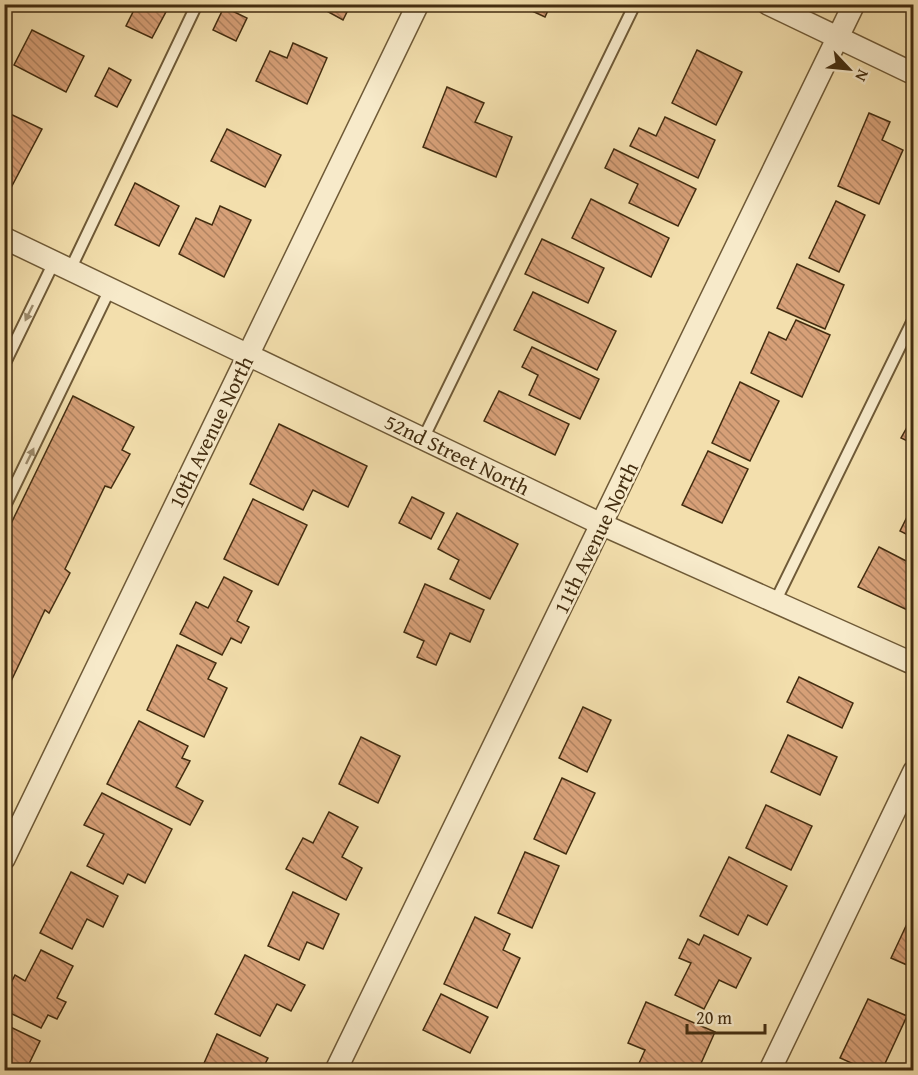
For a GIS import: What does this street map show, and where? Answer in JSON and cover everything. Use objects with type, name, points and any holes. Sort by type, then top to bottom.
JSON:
[{"type":"street","name":"10th Avenue North","points":[[5,856],[418,4]]},
{"type":"street","points":[[768,4],[914,74]]},
{"type":"street","name":"11th Avenue North","points":[[336,1071],[854,4]]},
{"type":"street","name":"52nd Street North","points":[[4,238],[603,525],[914,664]]},
{"type":"street","points":[[770,1071],[914,771]]},
{"type":"lane","points":[[4,364],[62,266],[197,4]]},
{"type":"lane","points":[[423,439],[635,4]]},
{"type":"lane","points":[[4,508],[110,289]]},
{"type":"lane","points":[[775,602],[914,318]]},
{"type":"building","points":[[137,4],[160,4],[168,8],[152,38],[126,26]]},
{"type":"building","points":[[314,4],[351,4],[343,20]]},
{"type":"building","points":[[517,4],[551,4],[545,17]]},
{"type":"building","points":[[224,7],[247,18],[236,41],[213,30]]},
{"type":"building","points":[[32,30],[84,56],[66,92],[14,65]]},
{"type":"building","points":[[293,43],[327,58],[307,104],[256,81],[270,51],[287,58]]},
{"type":"building","points":[[697,50],[742,72],[716,125],[672,103]]},
{"type":"building","points":[[109,68],[131,80],[117,107],[95,96]]},
{"type":"building","points":[[447,87],[484,103],[475,122],[512,137],[496,177],[423,147]]},
{"type":"building","points":[[4,111],[42,129],[4,201]]},
{"type":"building","points":[[869,113],[890,122],[882,140],[903,150],[879,204],[838,186]]},
{"type":"building","points":[[665,117],[715,140],[698,178],[630,146],[639,128],[656,136]]},
{"type":"building","points":[[227,129],[281,155],[265,187],[211,161]]},
{"type":"building","points":[[614,149],[696,189],[678,226],[629,203],[638,184],[605,168]]},
{"type":"building","points":[[135,183],[179,206],[159,246],[115,225]]},
{"type":"building","points":[[591,199],[669,238],[651,277],[572,238]]},
{"type":"building","points":[[836,201],[865,215],[839,272],[809,258]]},
{"type":"building","points":[[220,206],[251,220],[224,277],[179,254],[196,218],[212,225]]},
{"type":"building","points":[[542,239],[604,268],[588,303],[525,274]]},
{"type":"building","points":[[797,264],[844,285],[825,329],[777,308]]},
{"type":"building","points":[[533,292],[616,331],[597,370],[514,330]]},
{"type":"building","points":[[796,320],[830,335],[802,397],[751,373],[769,332],[786,340]]},
{"type":"building","points":[[532,347],[599,379],[580,419],[529,395],[538,375],[522,367]]},
{"type":"building","points":[[740,382],[779,401],[750,461],[712,443]]},
{"type":"building","points":[[499,391],[569,424],[555,455],[484,421]]},
{"type":"building","points":[[73,396],[134,427],[122,450],[130,454],[111,488],[105,486],[65,569],[70,573],[49,613],[45,610],[4,696],[4,538]]},
{"type":"building","points":[[914,415],[914,444],[901,438]]},
{"type":"building","points":[[279,424],[367,466],[348,507],[313,490],[303,510],[250,484]]},
{"type":"building","points":[[708,451],[748,469],[722,523],[682,505]]},
{"type":"building","points":[[412,497],[444,513],[431,539],[399,523]]},
{"type":"building","points":[[253,499],[307,525],[278,585],[224,559]]},
{"type":"building","points":[[914,503],[914,538],[900,531]]},
{"type":"building","points":[[457,513],[518,544],[490,599],[450,579],[459,560],[438,549]]},
{"type":"building","points":[[879,547],[914,565],[914,613],[858,587]]},
{"type":"building","points":[[224,577],[252,591],[237,621],[249,627],[241,643],[231,638],[222,655],[180,634],[196,602],[208,608]]},
{"type":"building","points":[[425,584],[484,610],[470,642],[450,633],[436,665],[417,657],[424,641],[404,632]]},
{"type":"building","points":[[177,645],[216,663],[208,679],[227,688],[204,737],[147,710]]},
{"type":"building","points":[[799,677],[853,703],[842,728],[787,702]]},
{"type":"building","points":[[583,707],[611,720],[587,772],[559,758]]},
{"type":"building","points":[[139,721],[188,746],[182,758],[190,761],[176,787],[203,801],[190,825],[107,784]]},
{"type":"building","points":[[788,735],[837,757],[820,795],[771,772]]},
{"type":"building","points":[[361,737],[400,756],[378,803],[339,784]]},
{"type":"building","points":[[562,778],[595,793],[566,854],[534,839]]},
{"type":"building","points":[[102,793],[172,829],[145,883],[128,874],[123,884],[87,866],[104,834],[84,825]]},
{"type":"building","points":[[766,805],[812,826],[791,870],[746,848]]},
{"type":"building","points":[[329,812],[358,827],[342,857],[362,868],[346,900],[286,869],[303,838],[313,843]]},
{"type":"building","points":[[525,852],[559,866],[532,928],[498,913]]},
{"type":"building","points":[[729,857],[787,886],[767,925],[748,915],[738,935],[700,916]]},
{"type":"building","points":[[71,872],[118,896],[103,927],[87,919],[72,949],[40,933]]},
{"type":"building","points":[[293,892],[339,914],[323,949],[307,942],[299,960],[268,946]]},
{"type":"building","points":[[914,912],[914,968],[891,958]]},
{"type":"building","points":[[475,917],[510,934],[503,950],[520,958],[497,1008],[444,984]]},
{"type":"building","points":[[704,935],[751,958],[736,988],[719,980],[704,1009],[675,995],[691,963],[679,958],[688,939],[699,945]]},
{"type":"building","points":[[41,950],[73,966],[57,998],[66,1002],[57,1019],[48,1015],[41,1028],[4,1010],[4,996],[15,975],[25,981]]},
{"type":"building","points":[[245,955],[305,985],[291,1011],[277,1004],[260,1036],[215,1014]]},
{"type":"building","points":[[441,994],[488,1017],[470,1053],[423,1030]]},
{"type":"building","points":[[868,999],[907,1016],[882,1070],[867,1070],[840,1058]]},
{"type":"building","points":[[646,1002],[715,1032],[698,1070],[680,1065],[678,1070],[636,1070],[645,1050],[628,1043]]},
{"type":"building","points":[[4,1024],[40,1041],[26,1070],[4,1070]]},
{"type":"building","points":[[217,1034],[268,1058],[262,1070],[201,1070]]}]
